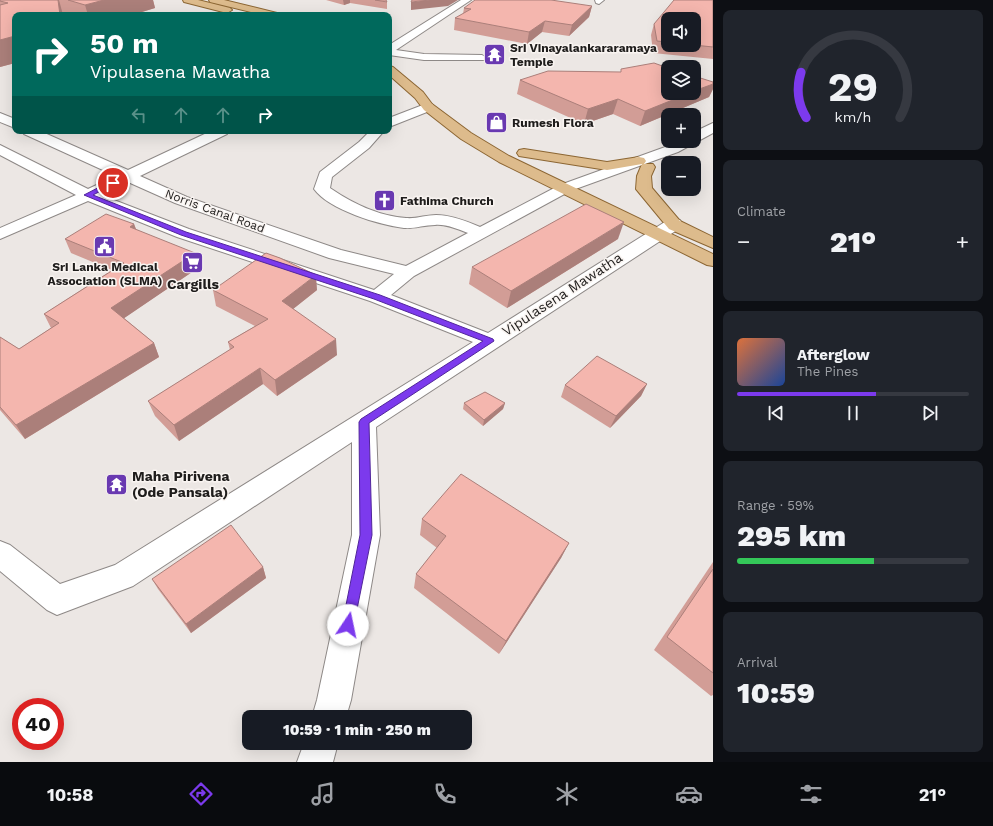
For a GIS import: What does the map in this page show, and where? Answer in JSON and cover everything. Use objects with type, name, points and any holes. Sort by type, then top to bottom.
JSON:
[{"type":"main road","points":[[187,0],[234,12]]},
{"type":"main road","points":[[213,0],[262,12]]},
{"type":"main road","points":[[392,58],[433,92]]},
{"type":"main road","points":[[392,72],[419,95],[428,107],[466,136],[504,159],[586,198],[666,228],[713,243]]},
{"type":"main road","points":[[510,146],[604,191]]},
{"type":"main road","points":[[524,153],[607,166],[644,164],[644,189],[666,228]]},
{"type":"main road","points":[[641,208],[666,228],[713,261]]},
{"type":"street","points":[[392,49],[467,0]]},
{"type":"street","points":[[392,52],[424,57],[482,58]]},
{"type":"street","points":[[392,122],[428,107]]},
{"type":"street","points":[[0,117],[12,123]]},
{"type":"street","points":[[701,134],[713,127]]},
{"type":"street","name":"Norris Canal Road","points":[[35,134],[126,177],[181,200],[336,254],[408,272]]},
{"type":"street","points":[[0,234],[88,195],[216,134]]},
{"type":"street","points":[[374,134],[364,145],[325,175],[322,189],[335,199],[369,216],[406,223],[435,220],[455,222],[482,233]]},
{"type":"street","points":[[586,198],[604,191],[644,164],[675,148]]},
{"type":"street","points":[[0,149],[88,195],[183,234],[377,297],[490,341]]},
{"type":"street","points":[[377,297],[408,272],[565,188],[583,181],[644,164]]},
{"type":"street","name":"Vipulasena Mawatha","points":[[0,554],[57,600],[123,576],[666,228]]},
{"type":"street","points":[[331,710],[336,692],[366,535],[364,422]]},
{"type":"street","points":[[315,762],[319,750]]},
{"type":"building","points":[[58,0],[60,12],[12,12],[12,37],[0,40],[0,5],[8,3],[0,1]]},
{"type":"building","points":[[68,0],[104,0],[85,5]]},
{"type":"building","points":[[375,0],[386,0],[387,2]]},
{"type":"building","points":[[412,0],[430,0],[411,2]]},
{"type":"building","points":[[475,0],[551,0],[592,6],[572,25],[545,21],[529,32],[455,18],[471,9],[464,8]]},
{"type":"building","points":[[674,0],[713,0],[713,47],[701,46],[701,12],[664,12]]},
{"type":"building","points":[[661,16],[661,41],[657,41],[654,24]]},
{"type":"building","points":[[654,63],[661,66],[661,100],[672,100],[645,111],[618,99],[588,109],[520,80],[548,71],[621,72],[621,69]]},
{"type":"building","points":[[701,78],[713,82],[713,84],[701,88]]},
{"type":"building","points":[[586,204],[624,222],[511,291],[472,267]]},
{"type":"building","points":[[106,214],[134,224],[130,227],[195,253],[111,308],[154,343],[16,425],[0,407],[0,337],[19,349],[59,323],[44,314],[124,263],[65,239]]},
{"type":"building","points":[[266,253],[316,275],[282,301],[336,339],[275,380],[260,368],[174,425],[148,401],[234,347],[228,342],[268,319],[213,290]]},
{"type":"building","points":[[597,356],[647,384],[616,416],[565,385]]},
{"type":"building","points":[[485,392],[505,403],[484,420],[464,403]]},
{"type":"building","points":[[461,474],[569,543],[506,641],[416,574],[446,536],[422,519]]},
{"type":"building","points":[[231,525],[263,567],[186,624],[152,579]]},
{"type":"building","points":[[713,569],[713,673],[667,637]]},
{"type":"place","name":"Sri Vinayalankararamaya Temple","points":[[495,55]]},
{"type":"place","name":"Rumesh Flora","points":[[496,123]]},
{"type":"place","name":"Fathima Church","points":[[385,201]]},
{"type":"place","name":"Sri Lanka Medical Association (SLMA)","points":[[105,246]]},
{"type":"place","name":"Cargills","points":[[193,262]]},
{"type":"place","name":"Maha Pirivena (Ode Pansala)","points":[[117,484]]},
{"type":"route","points":[[113,183],[88,195],[183,234],[377,297],[490,341],[364,422],[366,535],[348,625]]}]
